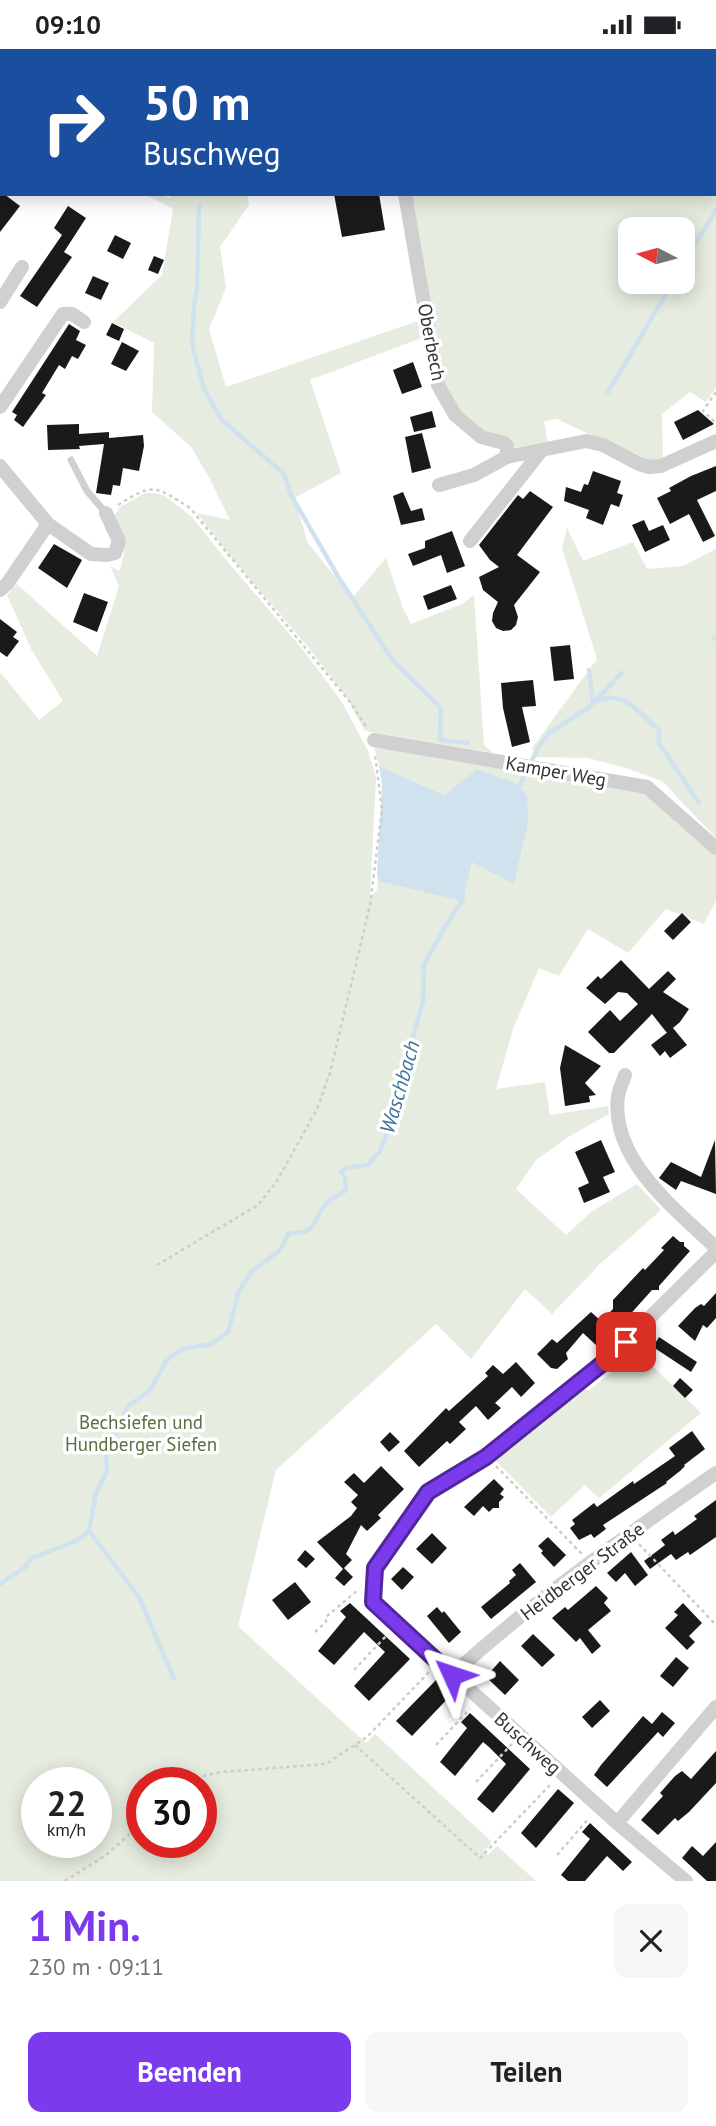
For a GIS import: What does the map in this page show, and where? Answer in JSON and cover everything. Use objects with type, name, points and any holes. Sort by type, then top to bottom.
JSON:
[{"type":"street","name":"Oberbech","points":[[405,196],[438,385],[455,415],[481,437],[504,443],[508,457]]},
{"type":"street","points":[[0,302],[22,267]]},
{"type":"street","points":[[0,407],[63,314],[72,314],[84,322]]},
{"type":"street","points":[[439,485],[474,475],[508,457],[586,441],[603,445],[649,467],[661,466],[716,441]]},
{"type":"street","points":[[470,541],[542,450]]},
{"type":"street","points":[[0,466],[48,524],[91,554],[115,553],[120,541],[106,513]]},
{"type":"street","points":[[0,590],[8,584],[48,524]]},
{"type":"street","name":"Kamper Weg","points":[[374,740],[647,787],[716,848]]},
{"type":"street","points":[[374,1576],[375,1568],[428,1492],[486,1457],[608,1359],[716,1250],[645,1176],[630,1154],[620,1126],[618,1097],[625,1075]]},
{"type":"street","name":"Heidberger Straße","points":[[452,1675],[591,1563],[716,1472]]},
{"type":"street","name":"Buschweg","points":[[374,1576],[373,1602],[599,1807],[686,1881]]},
{"type":"street","points":[[617,1823],[716,1707]]},
{"type":"lane","points":[[71,460],[87,491],[106,513]]},
{"type":"path","points":[[716,392],[703,411],[716,423]]},
{"type":"path","points":[[106,513],[142,490],[162,491],[190,508],[351,702],[374,740],[382,810],[370,905],[330,1073],[317,1109],[277,1181],[258,1205],[157,1265]]},
{"type":"path","points":[[486,1457],[591,1563]]},
{"type":"path","points":[[629,1534],[716,1625]]},
{"type":"path","points":[[315,1632],[326,1622],[326,1617],[374,1576]]},
{"type":"path","points":[[354,1670],[397,1625]]},
{"type":"path","points":[[217,1773],[326,1764],[367,1737],[438,1662]]},
{"type":"path","points":[[436,1745],[479,1699]]},
{"type":"path","points":[[476,1782],[520,1735]]},
{"type":"path","points":[[355,1745],[480,1858],[562,1773]]},
{"type":"path","points":[[557,1855],[599,1807]]},
{"type":"path","points":[[65,1881],[106,1855],[126,1837]]},
{"type":"green space","points":[[148,196],[247,196],[249,205],[220,247],[226,288],[209,329],[226,387],[421,320],[424,337],[310,380],[341,473],[294,498],[308,543],[352,598],[386,558],[411,624],[462,604],[474,595],[484,745],[493,753],[365,731],[347,698],[309,648],[197,513],[230,520],[191,447],[152,412],[154,343],[113,322],[162,275],[173,209]]},
{"type":"green space","points":[[410,196],[716,196],[716,388],[706,402],[690,392],[662,414],[663,459],[647,462],[557,419],[544,421],[548,444],[512,448],[492,438],[461,414],[445,391]]},
{"type":"green space","name":"Bechsiefen und Hundberger Siefen","points":[[145,493],[156,493],[165,496],[192,517],[304,651],[342,702],[368,751],[376,777],[370,897],[377,890],[378,878],[477,769],[444,795],[379,766],[374,746],[656,791],[716,852],[716,901],[704,924],[666,909],[628,953],[588,929],[559,976],[539,968],[513,1029],[496,1089],[545,1082],[550,1115],[608,1106],[609,1114],[570,1136],[536,1160],[516,1189],[566,1235],[591,1212],[637,1184],[661,1210],[600,1264],[552,1314],[525,1289],[471,1359],[436,1324],[276,1470],[238,1626],[366,1743],[375,1734],[492,1842],[484,1851],[488,1855],[497,1846],[536,1881],[0,1881],[0,672],[39,720],[63,701],[31,649],[7,595],[17,584],[97,656],[119,586],[110,566],[120,571],[124,553],[115,515],[120,507]]},
{"type":"green space","points":[[567,528],[583,561],[633,542],[647,569],[683,566],[716,549],[716,838],[662,781],[588,758],[531,757],[534,755],[532,748],[597,659],[562,548]]},
{"type":"green space","points":[[638,1352],[701,1413],[599,1498],[585,1485],[551,1517],[496,1461],[523,1435],[582,1389],[589,1390]]},
{"type":"water","points":[[379,766],[444,795],[477,769],[517,784],[527,795],[528,822],[514,884],[472,862],[462,901],[379,881],[377,874],[382,785]]},
{"type":"building","points":[[0,196],[7,196],[20,206],[0,232]]},
{"type":"building","points":[[334,196],[379,196],[385,230],[342,237]]},
{"type":"building","points":[[68,206],[86,218],[64,252],[72,257],[37,307],[20,296],[62,235],[54,228]]},
{"type":"building","points":[[115,235],[131,243],[123,259],[107,251]]},
{"type":"building","points":[[154,256],[164,260],[158,274],[148,270]]},
{"type":"building","points":[[93,276],[109,283],[101,300],[85,293]]},
{"type":"building","points":[[112,323],[124,329],[119,341],[106,335]]},
{"type":"building","points":[[69,324],[80,331],[76,340],[86,345],[78,359],[72,356],[65,369],[59,365],[42,393],[46,395],[23,427],[14,420],[17,415],[12,412]]},
{"type":"building","points":[[122,342],[139,351],[126,371],[111,364]]},
{"type":"building","points":[[413,362],[422,387],[402,394],[393,370]]},
{"type":"building","points":[[698,410],[714,424],[683,440],[674,422]]},
{"type":"building","points":[[432,411],[436,427],[414,432],[410,417]]},
{"type":"building","points":[[79,424],[79,434],[109,432],[109,438],[143,435],[144,446],[139,471],[123,468],[120,486],[113,485],[111,495],[96,493],[104,444],[79,446],[80,449],[48,450],[47,425]]},
{"type":"building","points":[[422,433],[431,468],[412,473],[405,437]]},
{"type":"building","points":[[716,466],[716,491],[697,500],[715,536],[703,542],[689,514],[670,524],[657,498],[691,476]]},
{"type":"building","points":[[593,471],[621,481],[617,493],[623,495],[619,507],[611,504],[603,525],[586,518],[589,510],[564,501],[566,487],[581,492],[584,484],[588,485]]},
{"type":"building","points":[[530,491],[553,507],[517,555],[540,572],[514,605],[518,617],[516,625],[511,630],[503,631],[496,628],[492,621],[498,602],[483,590],[479,577],[499,567],[479,545],[518,495],[523,499]]},
{"type":"building","points":[[403,492],[411,511],[422,508],[425,520],[401,525],[393,496]]},
{"type":"building","points":[[644,520],[649,531],[663,525],[670,540],[645,552],[632,525]]},
{"type":"building","points":[[452,531],[465,566],[447,573],[441,555],[413,566],[408,554],[425,548],[425,541]]},
{"type":"building","points":[[54,544],[82,560],[67,588],[38,568]]},
{"type":"building","points":[[451,585],[457,599],[428,610],[423,596]]},
{"type":"building","points":[[84,593],[108,602],[97,632],[73,622]]},
{"type":"building","points":[[0,619],[17,632],[13,637],[19,641],[7,657],[0,652]]},
{"type":"building","points":[[570,645],[574,679],[554,681],[550,647]]},
{"type":"building","points":[[533,680],[536,706],[522,707],[530,742],[512,747],[503,708],[501,683]]},
{"type":"building","points":[[682,913],[691,922],[673,940],[664,931]]},
{"type":"building","points":[[621,960],[649,989],[668,971],[676,979],[663,992],[689,1009],[680,1022],[667,1033],[652,1014],[614,1053],[609,1053],[588,1032],[610,1010],[620,1021],[638,1004],[627,993],[618,992],[605,1004],[586,988],[598,976],[601,979]]},
{"type":"building","points":[[673,1028],[687,1045],[670,1058],[665,1051],[660,1056],[651,1045]]},
{"type":"building","points":[[565,1045],[601,1066],[585,1083],[596,1095],[589,1096],[590,1102],[565,1106],[560,1068]]},
{"type":"building","points":[[601,1140],[615,1172],[603,1177],[610,1192],[584,1203],[578,1188],[589,1183],[575,1152]]},
{"type":"building","points":[[715,1140],[716,1194],[681,1181],[676,1190],[659,1178],[671,1162],[701,1177]]},
{"type":"building","points":[[673,1236],[684,1242],[684,1246],[690,1251],[659,1286],[659,1290],[652,1290],[626,1319],[623,1316],[596,1345],[583,1333],[566,1353],[568,1359],[557,1369],[551,1368],[537,1354],[552,1339],[557,1343],[591,1312],[601,1321],[613,1309],[613,1300],[664,1250],[661,1248]]},
{"type":"building","points":[[716,1293],[716,1318],[707,1328],[703,1325],[695,1341],[678,1326],[695,1308],[701,1304],[704,1306]]},
{"type":"building","points":[[659,1337],[697,1362],[691,1372],[653,1347]]},
{"type":"building","points":[[516,1362],[535,1383],[521,1397],[512,1387],[495,1403],[501,1408],[488,1420],[476,1406],[459,1422],[466,1429],[450,1444],[447,1441],[419,1467],[404,1451],[446,1408],[449,1411],[488,1376],[485,1373],[493,1365],[503,1374]]},
{"type":"building","points":[[680,1378],[693,1390],[685,1398],[673,1386]]},
{"type":"building","points":[[692,1431],[705,1449],[667,1483],[603,1525],[606,1529],[594,1538],[591,1534],[579,1540],[570,1528],[575,1524],[572,1520],[594,1503],[597,1507],[675,1456],[669,1448]]},
{"type":"building","points":[[390,1432],[400,1442],[389,1452],[380,1442]]},
{"type":"building","points":[[381,1466],[404,1489],[378,1515],[381,1518],[367,1531],[361,1525],[346,1554],[352,1560],[344,1568],[353,1577],[344,1586],[335,1578],[343,1569],[317,1542],[351,1516],[357,1508],[351,1502],[358,1495],[344,1482],[354,1473],[364,1483]]},
{"type":"building","points":[[494,1479],[504,1489],[500,1494],[504,1497],[499,1502],[499,1508],[493,1508],[489,1512],[483,1506],[474,1516],[464,1507]]},
{"type":"building","points":[[716,1500],[716,1537],[690,1555],[688,1552],[676,1560],[671,1554],[650,1569],[644,1561],[665,1545],[661,1540],[673,1531],[675,1535],[697,1519],[694,1516]]},
{"type":"building","points":[[432,1533],[447,1548],[432,1564],[416,1549]]},
{"type":"building","points":[[548,1537],[566,1555],[554,1567],[538,1546]]},
{"type":"building","points":[[305,1550],[315,1559],[306,1568],[297,1560]]},
{"type":"building","points":[[631,1552],[648,1575],[635,1586],[625,1573],[616,1582],[607,1573]]},
{"type":"building","points":[[520,1563],[536,1582],[491,1619],[481,1607],[510,1583],[516,1575],[512,1570]]},
{"type":"building","points":[[403,1567],[414,1577],[402,1590],[391,1579]]},
{"type":"building","points":[[295,1582],[311,1602],[288,1620],[272,1600]]},
{"type":"building","points":[[596,1586],[608,1598],[604,1603],[611,1611],[588,1630],[601,1646],[592,1654],[580,1638],[576,1642],[552,1618],[565,1607],[568,1610]]},
{"type":"building","points":[[350,1603],[410,1659],[369,1701],[354,1686],[385,1652],[364,1632],[334,1665],[318,1651],[346,1617],[340,1611]]},
{"type":"building","points":[[683,1603],[702,1623],[689,1636],[695,1642],[687,1650],[665,1628],[678,1615],[674,1612]]},
{"type":"building","points":[[437,1607],[442,1613],[444,1611],[461,1632],[449,1643],[427,1616]]},
{"type":"building","points":[[533,1634],[555,1655],[542,1667],[521,1646]]},
{"type":"building","points":[[676,1657],[689,1668],[673,1687],[660,1676]]},
{"type":"building","points":[[500,1661],[519,1680],[505,1695],[486,1677]]},
{"type":"building","points":[[438,1678],[454,1692],[412,1736],[396,1721]]},
{"type":"building","points":[[600,1700],[610,1711],[592,1728],[582,1717]]},
{"type":"building","points":[[662,1712],[675,1723],[663,1737],[658,1732],[607,1787],[594,1775],[601,1765],[643,1716],[652,1724]]},
{"type":"building","points":[[470,1713],[530,1769],[493,1813],[477,1799],[506,1764],[489,1747],[483,1742],[455,1776],[440,1762],[467,1728],[461,1722]]},
{"type":"building","points":[[716,1751],[716,1783],[689,1812],[678,1821],[675,1818],[658,1835],[641,1820],[663,1796],[660,1793],[675,1776],[682,1771],[691,1779]]},
{"type":"building","points":[[558,1789],[574,1803],[536,1848],[521,1833]]},
{"type":"building","points":[[590,1823],[632,1862],[623,1871],[607,1856],[585,1881],[568,1881],[561,1875],[590,1839],[582,1832]]},
{"type":"building","points":[[716,1842],[716,1881],[707,1881],[682,1858],[692,1846],[703,1856]]},
{"type":"waterway","points":[[199,206],[197,290],[192,344],[204,389],[222,420],[284,474],[291,495],[339,578],[393,661],[441,708],[440,740],[468,743]]},
{"type":"waterway","name":"Waschbach","points":[[695,245],[716,210]]},
{"type":"waterway","name":"Waschbach","points":[[608,392],[666,294]]},
{"type":"waterway","name":"Waschbach","points":[[589,670],[593,701]]},
{"type":"waterway","name":"Waschbach","points":[[518,789],[538,748],[549,733],[588,708],[622,673]]},
{"type":"waterway","points":[[597,701],[606,698],[623,701],[659,730],[659,743],[699,803]]},
{"type":"waterway","name":"Waschbach","points":[[0,1584],[24,1568],[32,1558],[76,1541],[89,1531],[96,1493],[107,1471],[105,1441],[120,1429],[127,1407],[149,1391],[167,1360],[182,1349],[212,1344],[228,1332],[239,1291],[250,1273],[280,1250],[289,1233],[299,1233],[310,1228],[327,1203],[346,1190],[341,1171],[368,1165],[380,1151],[400,1102],[407,1058],[423,1001],[424,965],[463,895]]},
{"type":"waterway","points":[[89,1531],[139,1597],[174,1679]]},
{"type":"route","points":[[452,1675],[373,1602],[375,1568],[428,1492],[486,1457],[626,1342]]}]
